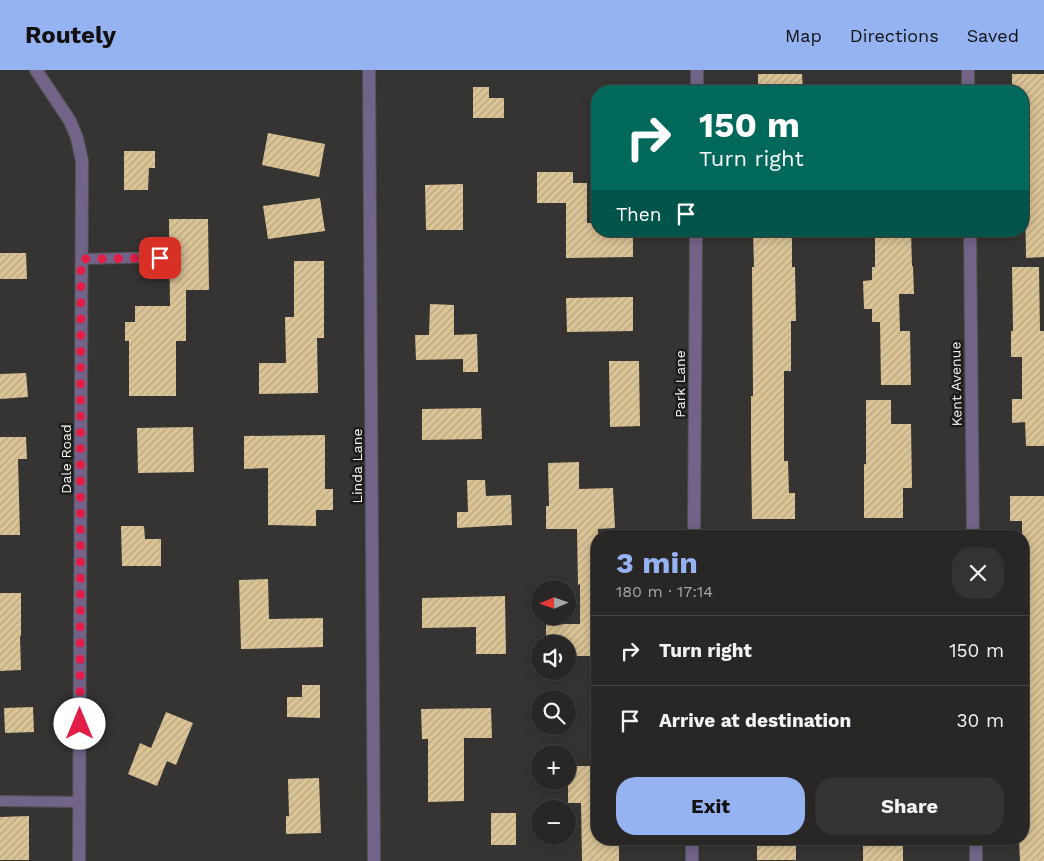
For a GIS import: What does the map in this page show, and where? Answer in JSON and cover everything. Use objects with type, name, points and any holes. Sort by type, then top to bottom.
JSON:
[{"type":"street","name":"Dale Road","points":[[36,70],[70,121],[77,138],[82,160],[79,861]]},
{"type":"street","name":"Linda Lane","points":[[369,70],[374,861]]},
{"type":"street","points":[[696,85],[697,70]]},
{"type":"street","points":[[968,70],[968,85]]},
{"type":"street","name":"Park Lane","points":[[694,530],[696,237]]},
{"type":"street","name":"Kent Avenue","points":[[970,237],[973,530]]},
{"type":"street","points":[[692,845],[692,861]]},
{"type":"street","points":[[976,845],[976,861]]},
{"type":"lane","points":[[81,259],[160,258]]},
{"type":"lane","points":[[0,801],[80,802]]},
{"type":"building","points":[[758,74],[802,74],[803,85],[758,85]]},
{"type":"building","points":[[1012,74],[1044,74],[1044,257],[1026,258],[1026,237],[1029,237],[1029,85],[1012,85]]},
{"type":"building","points":[[473,87],[489,87],[489,98],[504,98],[504,118],[473,118]]},
{"type":"building","points":[[268,133],[325,144],[319,177],[262,165]]},
{"type":"building","points":[[124,151],[155,151],[155,168],[149,168],[148,190],[124,190]]},
{"type":"building","points":[[537,172],[573,172],[573,183],[587,183],[587,223],[591,223],[591,237],[633,237],[633,257],[566,258],[566,203],[537,203]]},
{"type":"building","points":[[463,184],[463,230],[426,230],[425,185]]},
{"type":"building","points":[[320,198],[325,231],[268,239],[263,206]]},
{"type":"building","points":[[169,219],[208,219],[209,290],[186,290],[186,341],[176,341],[176,396],[129,396],[129,341],[125,341],[125,322],[135,322],[135,306],[170,306]]},
{"type":"building","points":[[753,237],[792,237],[792,267],[795,267],[796,321],[791,321],[791,371],[784,371],[784,461],[788,461],[789,493],[795,493],[795,519],[752,519],[752,267],[754,267]]},
{"type":"building","points":[[875,237],[911,237],[914,294],[899,294],[900,331],[910,331],[911,385],[881,385],[880,322],[872,322],[872,309],[864,309],[863,281],[872,280],[872,267],[875,267]]},
{"type":"building","points":[[0,253],[26,253],[27,279],[0,279]]},
{"type":"building","points":[[294,261],[324,261],[324,338],[317,338],[318,393],[259,394],[259,363],[286,363],[285,317],[294,317]]},
{"type":"building","points":[[1012,267],[1039,267],[1040,331],[1044,331],[1044,446],[1026,446],[1025,422],[1012,423],[1012,399],[1022,399],[1022,357],[1011,357],[1011,331],[1013,331]]},
{"type":"building","points":[[633,297],[633,331],[567,332],[566,298]]},
{"type":"building","points":[[430,304],[454,305],[454,335],[477,334],[478,372],[463,372],[463,359],[416,360],[415,335],[429,335]]},
{"type":"building","points":[[609,361],[639,361],[640,426],[610,427]]},
{"type":"building","points":[[26,373],[28,397],[0,399],[0,374]]},
{"type":"building","points":[[866,400],[891,400],[891,424],[911,424],[912,488],[903,488],[903,518],[864,518]]},
{"type":"building","points":[[481,408],[482,439],[422,440],[422,409]]},
{"type":"building","points":[[193,427],[194,472],[138,473],[137,428]]},
{"type":"building","points":[[325,435],[325,489],[333,489],[333,510],[316,510],[316,526],[268,525],[268,468],[244,469],[244,436]]},
{"type":"building","points":[[0,437],[26,437],[27,459],[18,459],[20,535],[0,535]]},
{"type":"building","points":[[579,462],[579,489],[613,488],[615,528],[591,530],[591,656],[576,656],[576,635],[546,635],[546,625],[580,624],[577,529],[546,529],[546,506],[549,506],[548,463]]},
{"type":"building","points":[[467,480],[485,480],[486,496],[511,495],[512,525],[457,528],[457,512],[468,512]]},
{"type":"building","points":[[1010,496],[1044,496],[1044,861],[1020,861],[1019,845],[1029,845],[1029,530],[1022,530],[1022,521],[1010,521]]},
{"type":"building","points":[[121,526],[144,526],[145,539],[161,539],[161,566],[122,566]]},
{"type":"building","points":[[268,579],[269,619],[323,618],[323,647],[241,649],[239,580]]},
{"type":"building","points":[[0,593],[21,593],[21,670],[0,671]]},
{"type":"building","points":[[505,596],[506,654],[476,654],[476,627],[422,628],[422,598]]},
{"type":"building","points":[[302,685],[320,685],[320,718],[287,717],[287,697],[302,697]]},
{"type":"building","points":[[33,707],[34,732],[5,733],[4,708]]},
{"type":"building","points":[[491,708],[492,738],[464,738],[464,801],[428,802],[428,739],[422,739],[421,709]]},
{"type":"building","points":[[166,712],[193,723],[176,765],[167,761],[157,786],[128,774],[140,743],[151,748]]},
{"type":"building","points":[[576,766],[591,766],[591,845],[619,845],[619,861],[582,861],[581,803],[576,803],[576,800],[568,800],[568,790],[576,790]]},
{"type":"building","points":[[319,778],[321,833],[286,834],[286,816],[289,816],[288,779]]},
{"type":"building","points":[[491,813],[516,813],[516,845],[491,845]]},
{"type":"building","points":[[29,816],[29,860],[0,860],[0,817]]},
{"type":"building","points":[[757,845],[796,845],[796,860],[757,860]]},
{"type":"building","points":[[863,845],[903,845],[903,861],[863,861]]},
{"type":"route","points":[[80,724],[81,259],[160,258]]}]
